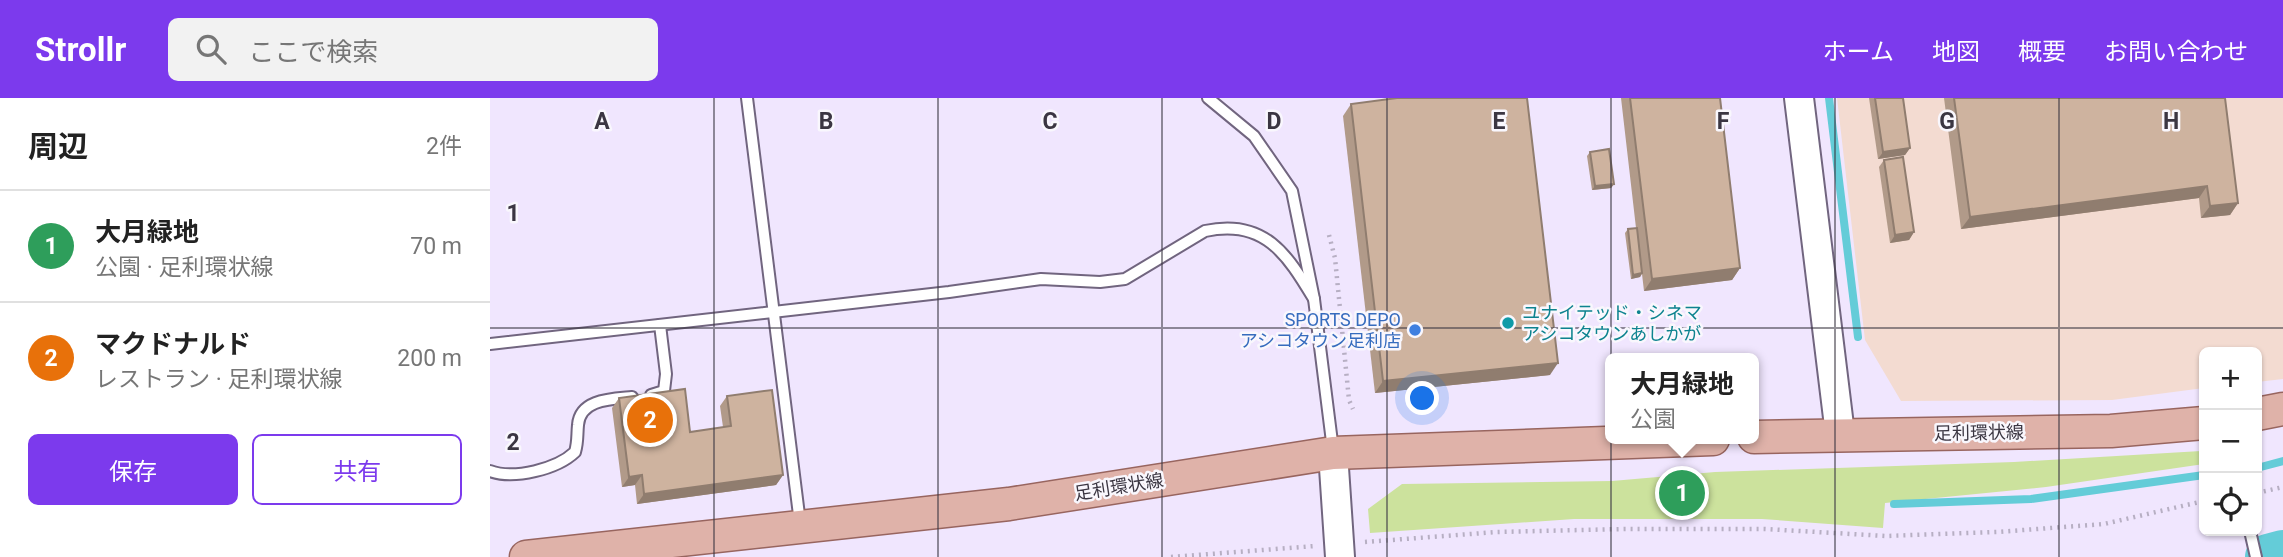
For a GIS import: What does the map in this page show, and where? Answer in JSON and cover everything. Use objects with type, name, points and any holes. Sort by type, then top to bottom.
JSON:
[{"type":"main road","points":[[2262,413],[2283,409]]},
{"type":"main road","name":"足利環状線","points":[[1759,437],[2111,431],[2199,423]]},
{"type":"main road","name":"足利環状線","points":[[526,557],[1009,504],[1333,453],[1605,443]]},
{"type":"street","points":[[1799,98],[1840,434]]},
{"type":"street","points":[[1333,453],[1339,549]]},
{"type":"lane","points":[[747,98],[800,526]]},
{"type":"lane","points":[[1208,98],[1254,136],[1292,191],[1314,299],[1333,453]]},
{"type":"lane","points":[[490,344],[1065,278],[1100,282],[1125,279],[1205,231],[1232,228],[1272,242],[1289,257],[1314,299]]},
{"type":"lane","points":[[490,471],[502,474],[553,468],[575,452],[580,414],[586,408],[600,401],[659,394],[664,391],[666,374],[660,325]]},
{"type":"lane","points":[[2251,536],[2256,557]]},
{"type":"path","points":[[1329,235],[1335,258],[1349,400],[1353,409]]},
{"type":"path","points":[[2262,492],[2283,487]]},
{"type":"path","points":[[1171,557],[1339,549],[1497,532],[1765,529],[1886,536],[1983,532],[2104,524],[2199,502]]},
{"type":"shaded area","points":[[1837,98],[2283,98],[2283,379],[2262,381],[2262,347],[2199,347],[2199,389],[2112,400],[1901,401],[1865,340]]},
{"type":"green space","points":[[2199,451],[2199,465],[2046,487],[1885,503],[1883,528],[1762,519],[1574,519],[1370,533],[1368,509],[1402,484],[1612,481],[1715,472],[2014,462]]},
{"type":"building","points":[[1397,98],[1527,98],[1558,363],[1383,381],[1351,104]]},
{"type":"building","points":[[1630,98],[1720,98],[1740,268],[1652,279]]},
{"type":"building","points":[[1875,98],[1903,98],[1910,148],[1883,152]]},
{"type":"building","points":[[1954,98],[2225,98],[2238,203],[2210,206],[2207,186],[1970,217]]},
{"type":"building","points":[[1609,149],[1614,184],[1595,186],[1590,152]]},
{"type":"building","points":[[1903,157],[1914,232],[1895,235],[1884,160]]},
{"type":"building","points":[[1637,228],[1642,273],[1633,275],[1628,229]]},
{"type":"building","points":[[685,389],[690,432],[731,426],[727,396],[772,390],[783,475],[644,494],[642,475],[629,477],[619,398]]},
{"type":"waterway","points":[[1829,98],[1858,337]]},
{"type":"waterway","points":[[2262,467],[2283,461]]},
{"type":"waterway","points":[[1894,504],[2031,499],[2199,476]]},
{"type":"waterway","points":[[2268,557],[2283,553]]},
{"type":"place","name":"ユナイテッド・シネマ アシコタウンあしかが","points":[[1508,323]]},
{"type":"place","name":"SPORTS DEPO アシコタウン足利店","points":[[1415,330]]},
{"type":"place","name":"マクドナルド","points":[[650,420]]},
{"type":"place","name":"大月緑地","points":[[1682,493]]}]
